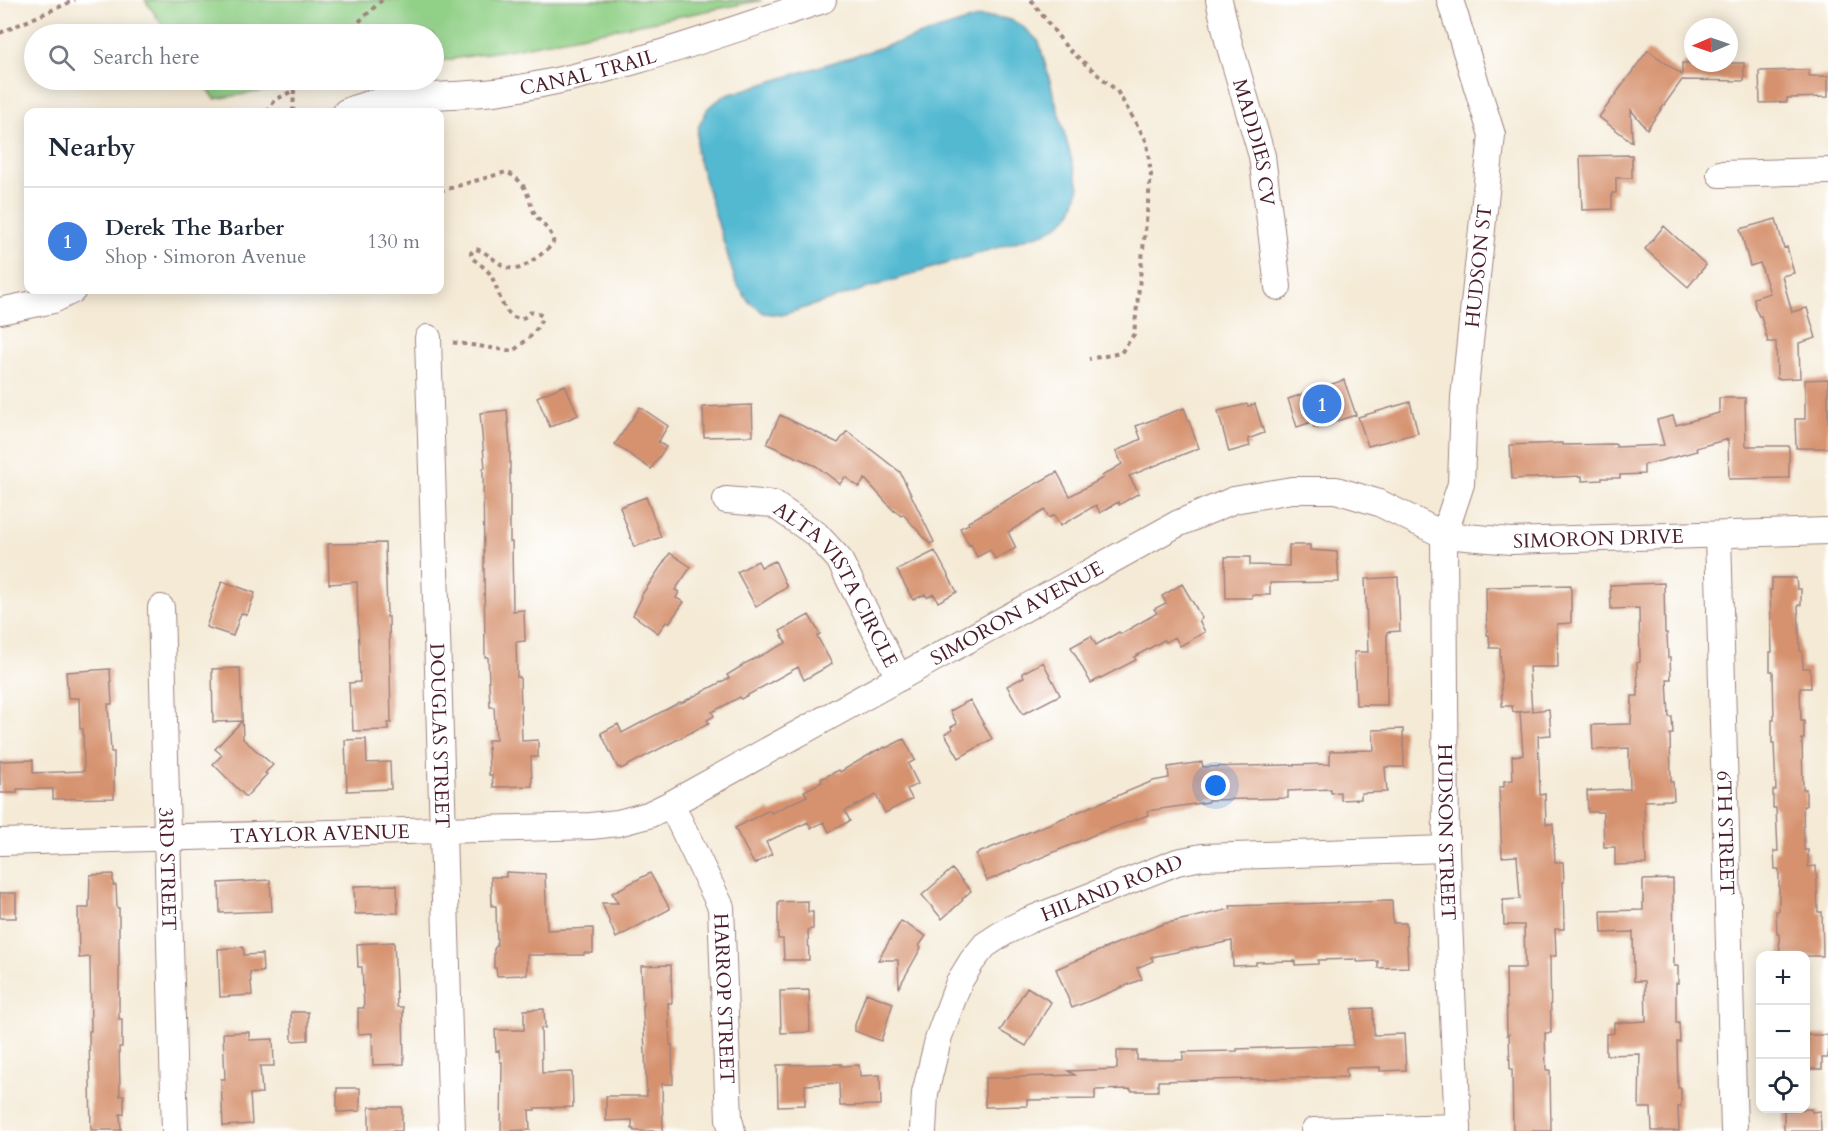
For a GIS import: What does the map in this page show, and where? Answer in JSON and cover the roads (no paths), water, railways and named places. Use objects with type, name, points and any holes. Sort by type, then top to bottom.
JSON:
[{"type":"street","name":"CANAL TRAIL","points":[[356,108],[401,99],[507,91],[617,67],[823,0]]},
{"type":"street","name":"MADDIES CV","points":[[1219,0],[1228,40],[1262,156],[1278,287]]},
{"type":"street","name":"HUDSON ST","points":[[1444,535],[1461,484],[1464,398],[1492,135],[1450,0]]},
{"type":"street","points":[[1720,174],[1827,176]]},
{"type":"street","points":[[0,311],[53,300],[66,294]]},
{"type":"street","name":"DOUGLAS STREET","points":[[428,338],[452,1131]]},
{"type":"street","name":"SIMORON AVENUE","points":[[671,804],[1178,524],[1234,500],[1292,489],[1336,489],[1379,503]]},
{"type":"street","name":"ALTA VISTA CIRCLE","points":[[726,500],[773,504],[816,534],[839,559],[899,678]]},
{"type":"street","name":"SIMORON DRIVE","points":[[1379,503],[1444,535],[1511,541],[1828,531]]},
{"type":"street","name":"6TH STREET","points":[[1718,534],[1734,1131]]},
{"type":"street","name":"HUDSON STREET","points":[[1444,535],[1446,849],[1458,1129]]},
{"type":"street","name":"3RD STREET","points":[[161,608],[175,1131]]},
{"type":"street","name":"TAYLOR AVENUE","points":[[0,842],[442,832],[591,826],[618,823],[671,804]]},
{"type":"street","name":"HARROP STREET","points":[[671,804],[721,907],[729,1119],[732,1131]]},
{"type":"street","name":"HILAND ROAD","points":[[923,1131],[925,1094],[939,1036],[959,982],[972,961],[986,945],[1005,932],[1176,862],[1202,857],[1446,849]]},
{"type":"street","points":[[1314,1131],[1458,1129]]},
{"type":"water","points":[[980,17],[1013,21],[1025,28],[1039,42],[1079,186],[1075,203],[1065,220],[1044,233],[782,315],[764,313],[749,302],[736,283],[696,151],[698,128],[708,108],[724,96]]},
{"type":"place","name":"Derek The Barber","points":[[1322,404]]}]
